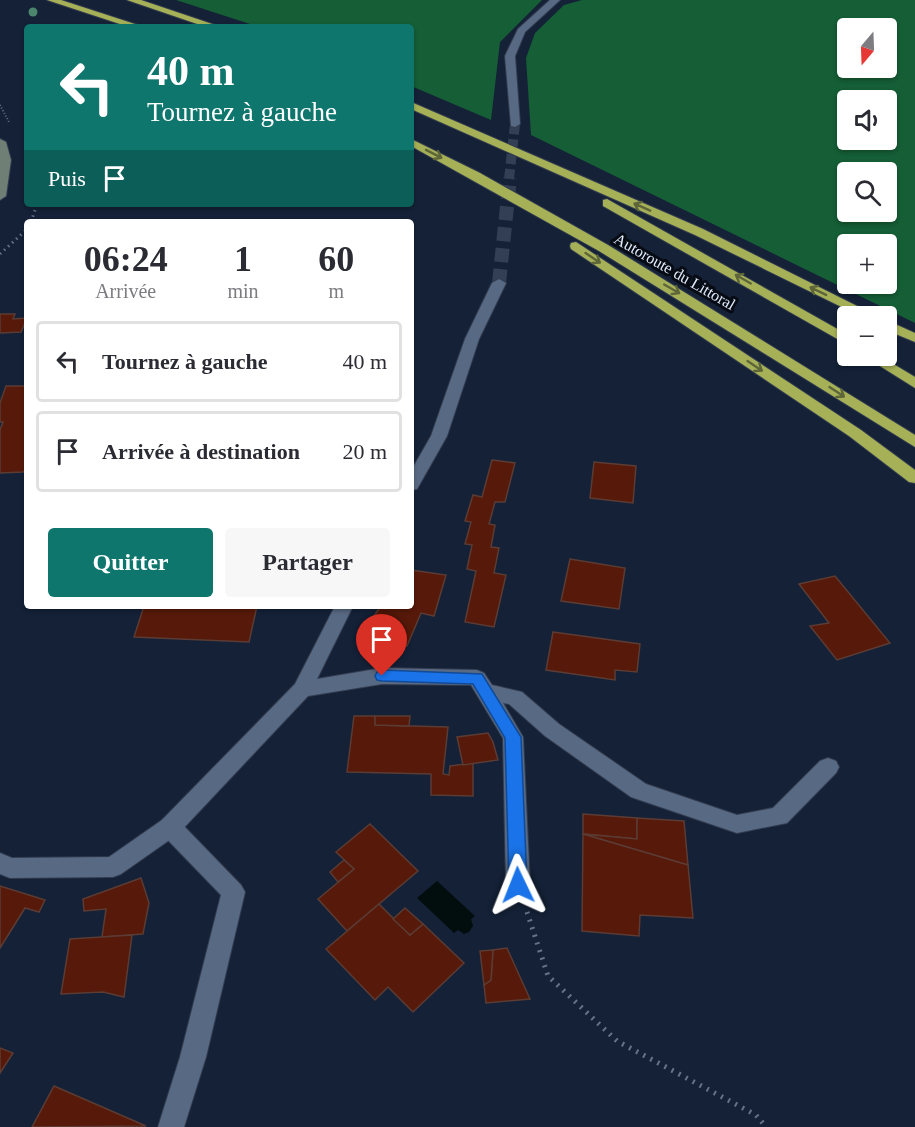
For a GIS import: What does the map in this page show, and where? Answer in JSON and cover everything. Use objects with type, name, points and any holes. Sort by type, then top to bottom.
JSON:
[{"type":"highway","points":[[52,0],[129,24]]},
{"type":"highway","points":[[132,0],[207,24]]},
{"type":"highway","points":[[414,106],[699,232],[850,306]]},
{"type":"highway","name":"Autoroute du Littoral","points":[[414,106],[496,145],[600,199],[837,335]]},
{"type":"highway","name":"Autoroute du Littoral","points":[[414,144],[458,166],[702,306],[915,442]]},
{"type":"highway","points":[[458,166],[855,433],[915,478]]},
{"type":"highway","points":[[897,329],[915,338]]},
{"type":"highway","points":[[887,366],[915,383]]},
{"type":"main road","points":[[0,142],[5,160],[0,196]]},
{"type":"street","points":[[515,124],[510,56],[521,31],[555,0]]},
{"type":"street","points":[[414,480],[439,436],[472,339],[499,283]]},
{"type":"street","points":[[0,863],[10,868],[113,867],[170,827],[302,689],[342,609]]},
{"type":"street","points":[[302,689],[382,676],[477,678],[513,737],[518,885]]},
{"type":"street","points":[[485,691],[515,698],[552,730],[639,791],[737,824],[779,816],[828,767]]},
{"type":"street","points":[[170,827],[233,892],[193,1057],[171,1127]]},
{"type":"path","points":[[0,254],[24,232]]},
{"type":"path","points":[[518,885],[548,976],[617,1041],[756,1115],[766,1127]]},
{"type":"green space","points":[[176,0],[542,0],[500,42],[491,120],[414,87],[414,24],[250,24]]},
{"type":"green space","points":[[582,0],[915,0],[915,323],[897,314],[897,306],[880,306],[856,294],[897,294],[897,234],[837,234],[837,285],[531,135],[526,58],[535,33],[564,5]]},
{"type":"shaded area","points":[[437,881],[475,916],[471,919],[473,926],[469,932],[464,934],[458,930],[454,933],[417,898]]},
{"type":"building","points":[[0,314],[15,314],[13,319],[24,318],[21,332],[0,333]]},
{"type":"building","points":[[6,386],[24,386],[23,472],[0,473],[0,430],[3,422],[0,422],[0,403]]},
{"type":"building","points":[[492,460],[515,463],[505,502],[495,502],[489,524],[495,525],[491,547],[499,548],[494,573],[506,575],[494,627],[465,622],[476,571],[467,569],[472,545],[465,544],[471,522],[465,521],[473,495],[482,497]]},
{"type":"building","points":[[594,462],[636,466],[633,503],[590,498]]},
{"type":"building","points":[[570,559],[625,568],[619,609],[561,601]]},
{"type":"building","points":[[414,570],[446,575],[434,616],[421,613],[407,646],[385,649],[371,645],[361,634],[379,609],[414,609]]},
{"type":"building","points":[[835,576],[890,643],[837,660],[810,626],[829,623],[799,584]]},
{"type":"building","points":[[143,609],[256,609],[249,642],[134,637]]},
{"type":"building","points":[[553,632],[640,644],[637,672],[615,670],[615,680],[546,670]]},
{"type":"building","points":[[354,716],[375,716],[375,725],[448,727],[443,774],[449,775],[450,766],[473,763],[473,796],[431,795],[431,774],[347,772]]},
{"type":"building","points":[[375,716],[410,716],[409,726],[375,725]]},
{"type":"building","points":[[488,733],[498,760],[463,765],[457,737]]},
{"type":"building","points":[[583,814],[637,818],[637,839],[583,834]]},
{"type":"building","points":[[637,818],[684,821],[688,865],[583,834],[637,839]]},
{"type":"building","points":[[370,824],[418,871],[347,931],[318,899],[354,869],[336,852]]},
{"type":"building","points":[[583,834],[688,865],[693,918],[640,915],[639,936],[582,931]]},
{"type":"building","points":[[344,860],[354,869],[338,882],[330,872]]},
{"type":"building","points":[[141,878],[149,903],[143,934],[102,937],[106,909],[84,911],[83,899]]},
{"type":"building","points":[[0,886],[45,900],[39,912],[25,908],[0,948]]},
{"type":"building","points":[[379,904],[410,935],[423,924],[464,963],[413,1012],[388,987],[375,1000],[326,949]]},
{"type":"building","points":[[405,908],[423,924],[410,935],[393,919]]},
{"type":"building","points":[[132,935],[124,997],[103,992],[61,994],[70,939]]},
{"type":"building","points":[[507,948],[530,999],[486,1003],[484,985],[491,980],[493,950]]},
{"type":"building","points":[[493,950],[491,980],[484,985],[480,951]]},
{"type":"building","points":[[0,1048],[13,1053],[0,1073]]},
{"type":"building","points":[[54,1086],[146,1126],[32,1127]]},
{"type":"tunnel","points":[[509,179],[515,124]]},
{"type":"tunnel","points":[[499,283],[510,178]]},
{"type":"route","points":[[382,676],[477,678],[513,737],[518,885]]}]
